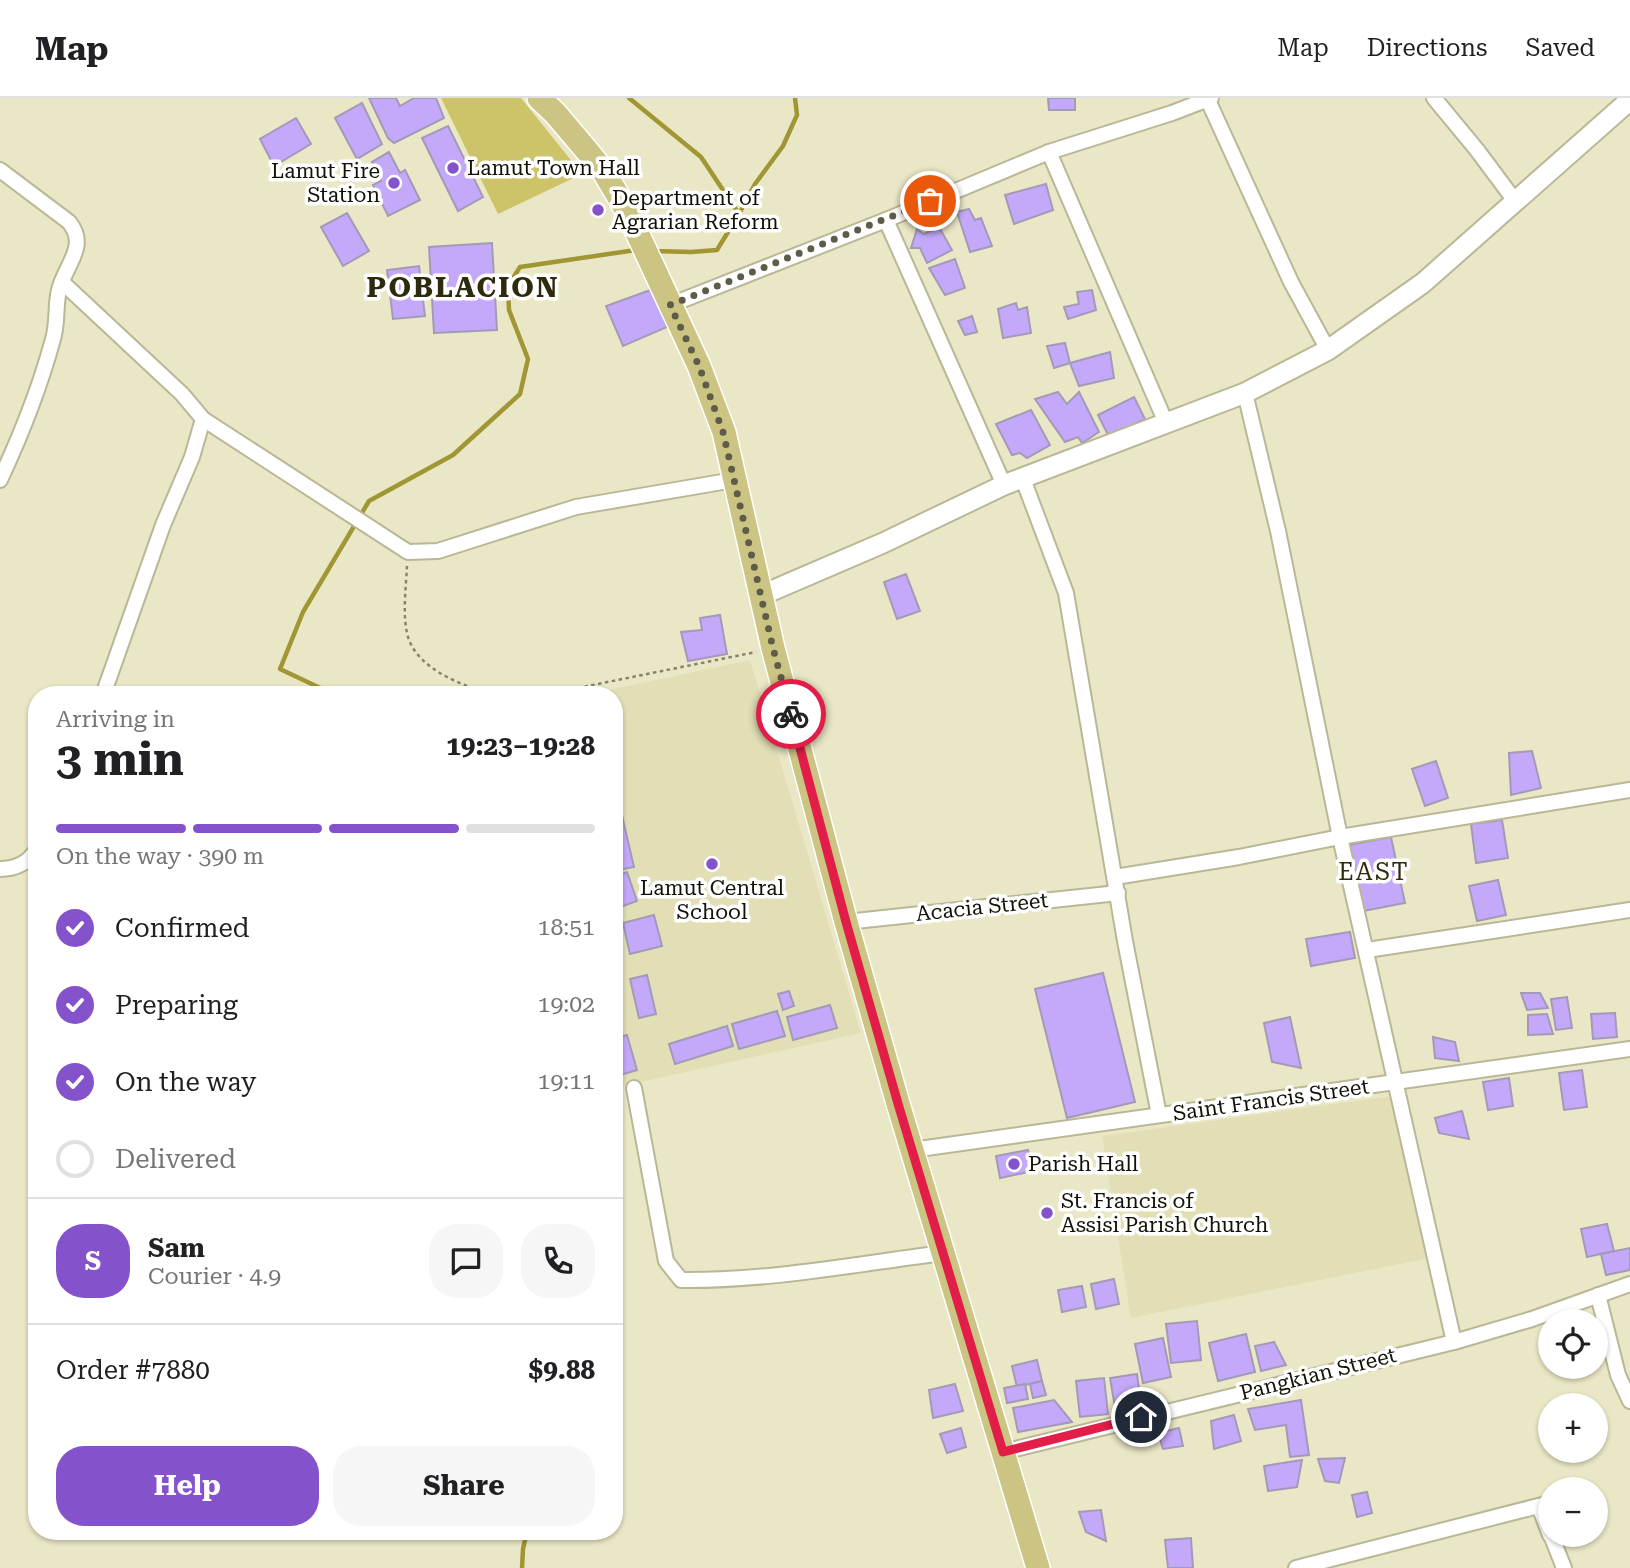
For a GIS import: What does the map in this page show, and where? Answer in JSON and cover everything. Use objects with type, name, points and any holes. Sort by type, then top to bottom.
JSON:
[{"type":"main road","points":[[539,98],[555,113],[604,172],[633,225],[699,366],[719,420],[773,648],[846,922],[1038,1568]]},
{"type":"street","points":[[667,299],[886,220],[1049,152],[1172,113],[1209,98],[1291,282],[1328,350]]},
{"type":"street","points":[[1434,98],[1515,201]]},
{"type":"street","points":[[762,595],[1004,485],[1245,393],[1328,350],[1423,283],[1630,100]]},
{"type":"street","points":[[1049,152],[1166,423]]},
{"type":"street","points":[[0,170],[49,205],[78,232],[78,244],[59,291],[54,337],[29,410],[0,480]]},
{"type":"street","points":[[886,220],[1004,485]]},
{"type":"street","points":[[62,282],[174,386],[203,419],[408,552],[438,551],[576,507],[734,481]]},
{"type":"street","points":[[1245,393],[1278,531],[1340,837],[1454,1342]]},
{"type":"street","points":[[106,686],[163,525],[192,457],[203,419]]},
{"type":"street","points":[[1023,479],[1066,593],[1159,1115]]},
{"type":"street","points":[[1115,877],[1630,790]]},
{"type":"street","points":[[0,869],[21,865],[28,860]]},
{"type":"street","name":"Acacia Street","points":[[846,922],[1118,893]]},
{"type":"street","points":[[1367,950],[1630,910]]},
{"type":"street","name":"Saint Francis Street","points":[[912,1150],[1630,1049]]},
{"type":"street","points":[[634,1088],[666,1261],[681,1280],[797,1272],[943,1253]]},
{"type":"street","name":"Pangkian Street","points":[[1003,1452],[1454,1342],[1532,1319],[1630,1284]]},
{"type":"street","points":[[1598,1295],[1618,1375],[1630,1401]]},
{"type":"street","points":[[1296,1568],[1538,1506]]},
{"type":"street","points":[[1555,1547],[1564,1568]]},
{"type":"path","points":[[408,552],[408,637],[413,648],[437,670],[467,686]]},
{"type":"path","points":[[585,686],[773,648]]},
{"type":"shaded area","points":[[441,98],[521,98],[582,174],[498,214]]},
{"type":"shaded area","name":"Lamut Central School","points":[[750,660],[861,1033],[623,1086],[623,687]]},
{"type":"shaded area","points":[[1392,1096],[1430,1258],[1131,1318],[1102,1136]]},
{"type":"building","points":[[369,98],[396,98],[400,106],[414,98],[436,98],[444,118],[394,143],[388,138]]},
{"type":"building","points":[[1048,98],[1075,98],[1075,110],[1049,110]]},
{"type":"building","points":[[362,103],[382,144],[357,159],[335,118]]},
{"type":"building","points":[[296,118],[311,144],[274,166],[260,139]]},
{"type":"building","name":"Lamut Town Hall","points":[[448,126],[483,197],[458,211],[422,138]]},
{"type":"building","name":"Lamut Fire Station","points":[[389,152],[400,173],[405,170],[420,200],[388,216],[373,185],[381,181],[372,162]]},
{"type":"building","points":[[1046,184],[1053,210],[1014,224],[1005,195]]},
{"type":"building","points":[[969,209],[975,220],[981,218],[992,246],[970,252],[957,212]]},
{"type":"building","points":[[347,213],[369,251],[343,266],[321,227]]},
{"type":"building","points":[[939,227],[952,250],[927,263],[920,248],[911,248],[917,229],[924,234]]},
{"type":"building","points":[[492,243],[497,330],[434,333],[429,247]]},
{"type":"building","points":[[955,259],[965,288],[945,295],[929,268]]},
{"type":"building","points":[[419,266],[425,316],[393,319],[387,270]]},
{"type":"building","points":[[653,289],[667,327],[623,346],[606,306]]},
{"type":"building","points":[[1092,290],[1096,310],[1068,319],[1064,307],[1079,304],[1077,292]]},
{"type":"building","points":[[1016,303],[1018,310],[1027,307],[1031,333],[1003,338],[998,309]]},
{"type":"building","points":[[972,316],[977,332],[965,335],[958,321]]},
{"type":"building","points":[[1065,343],[1070,363],[1054,368],[1047,346]]},
{"type":"building","points":[[1110,352],[1114,378],[1079,386],[1070,363]]},
{"type":"building","points":[[1058,392],[1067,404],[1079,392],[1099,432],[1082,443],[1078,437],[1065,442],[1035,399]]},
{"type":"building","points":[[1134,397],[1145,419],[1109,437],[1098,415]]},
{"type":"building","points":[[1031,410],[1050,445],[1027,458],[1020,453],[1012,455],[996,424]]},
{"type":"building","points":[[906,574],[920,611],[897,619],[884,582]]},
{"type":"building","points":[[720,615],[727,654],[688,661],[681,632],[702,630],[700,618]]},
{"type":"building","points":[[1532,751],[1541,788],[1511,795],[1509,753]]},
{"type":"building","points":[[1436,761],[1448,798],[1425,806],[1412,769]]},
{"type":"building","points":[[623,820],[634,867],[623,869]]},
{"type":"building","points":[[1502,820],[1508,858],[1476,863],[1471,824]]},
{"type":"building","points":[[1391,837],[1405,903],[1363,911],[1349,845]]},
{"type":"building","points":[[627,872],[637,901],[623,906],[623,874]]},
{"type":"building","points":[[1498,880],[1506,915],[1477,921],[1469,886]]},
{"type":"building","points":[[654,915],[662,946],[630,954],[623,923]]},
{"type":"building","points":[[1350,932],[1355,958],[1311,966],[1306,939]]},
{"type":"building","points":[[1103,973],[1135,1102],[1067,1118],[1035,989]]},
{"type":"building","points":[[647,975],[656,1014],[639,1018],[630,979]]},
{"type":"building","points":[[789,991],[794,1006],[783,1010],[778,994]]},
{"type":"building","points":[[1521,993],[1540,993],[1548,1008],[1527,1010]]},
{"type":"building","points":[[1567,997],[1572,1028],[1556,1030],[1551,999]]},
{"type":"building","points":[[830,1005],[837,1028],[793,1040],[787,1017]]},
{"type":"building","points":[[777,1011],[785,1036],[739,1049],[732,1024]]},
{"type":"building","points":[[1615,1013],[1617,1037],[1593,1039],[1591,1014]]},
{"type":"building","points":[[1547,1014],[1553,1034],[1528,1035],[1528,1015]]},
{"type":"building","points":[[1290,1017],[1301,1068],[1272,1062],[1264,1023]]},
{"type":"building","points":[[727,1026],[733,1046],[675,1064],[669,1044]]},
{"type":"building","points":[[627,1035],[637,1070],[623,1074],[623,1036]]},
{"type":"building","points":[[1433,1037],[1455,1042],[1459,1061],[1435,1058]]},
{"type":"building","points":[[1582,1070],[1587,1107],[1564,1110],[1559,1073]]},
{"type":"building","points":[[1509,1078],[1513,1106],[1488,1110],[1483,1082]]},
{"type":"building","points":[[1462,1111],[1469,1139],[1439,1133],[1435,1118]]},
{"type":"building","name":"Parish Hall","points":[[1028,1150],[1033,1171],[1000,1178],[996,1156]]},
{"type":"building","points":[[1607,1224],[1614,1251],[1587,1257],[1581,1229]]},
{"type":"building","points":[[1630,1248],[1630,1270],[1606,1275],[1601,1254]]},
{"type":"building","points":[[1114,1279],[1119,1304],[1096,1309],[1091,1284]]},
{"type":"building","points":[[1082,1286],[1086,1307],[1062,1312],[1058,1290]]},
{"type":"building","points":[[1197,1321],[1201,1360],[1171,1363],[1166,1324]]},
{"type":"building","points":[[1246,1334],[1255,1372],[1218,1381],[1209,1343]]},
{"type":"building","points":[[1163,1338],[1171,1377],[1143,1383],[1135,1344]]},
{"type":"building","points":[[1274,1342],[1286,1365],[1261,1371],[1255,1346]]},
{"type":"building","points":[[1037,1360],[1042,1381],[1017,1387],[1012,1366]]},
{"type":"building","points":[[1137,1374],[1141,1403],[1115,1407],[1110,1378]]},
{"type":"building","points":[[1104,1378],[1108,1414],[1080,1417],[1076,1381]]},
{"type":"building","points":[[1042,1381],[1046,1395],[1033,1398],[1030,1384]]},
{"type":"building","points":[[955,1384],[963,1411],[933,1418],[929,1390]]},
{"type":"building","points":[[1025,1384],[1028,1399],[1007,1403],[1004,1388]]},
{"type":"building","points":[[1054,1400],[1072,1422],[1018,1432],[1013,1408]]},
{"type":"building","points":[[1301,1400],[1309,1455],[1290,1457],[1286,1425],[1255,1430],[1248,1409]]},
{"type":"building","points":[[1234,1415],[1241,1441],[1214,1449],[1211,1421]]},
{"type":"building","points":[[961,1428],[966,1447],[947,1453],[940,1434]]},
{"type":"building","points":[[1179,1428],[1183,1446],[1163,1449],[1158,1433]]},
{"type":"building","points":[[1345,1458],[1339,1483],[1325,1481],[1318,1459]]},
{"type":"building","points":[[1302,1460],[1297,1487],[1268,1491],[1264,1466]]},
{"type":"building","points":[[1367,1492],[1372,1513],[1357,1517],[1352,1495]]},
{"type":"building","points":[[1101,1510],[1106,1541],[1086,1532],[1079,1512]]},
{"type":"building","points":[[1191,1538],[1193,1568],[1168,1568],[1165,1540]]},
{"type":"waterway","points":[[629,98],[701,157],[739,214],[717,250],[652,251]]},
{"type":"waterway","points":[[739,214],[755,184],[783,146],[797,115],[795,98]]},
{"type":"waterway","points":[[316,686],[280,669],[303,612],[369,501],[453,455],[520,394],[528,359],[509,310],[508,286],[520,267],[636,250]]},
{"type":"waterway","points":[[522,1568],[525,1540]]},
{"type":"way so far","points":[[791,714],[723,432],[699,366],[670,305],[930,201]]},
{"type":"place","name":"Lamut Town Hall","points":[[453,168]]},
{"type":"place","name":"Lamut Fire Station","points":[[394,183]]},
{"type":"place","name":"Department of Agrarian Reform","points":[[598,210]]},
{"type":"place","name":"Lamut Central School","points":[[712,864]]},
{"type":"place","name":"Parish Hall","points":[[1014,1164]]},
{"type":"place","name":"St. Francis of Assisi Parish Church","points":[[1047,1213]]},
{"type":"district","name":"POBLACION","points":[[463,287]]},
{"type":"district","name":"EAST","points":[[1374,872]]},
{"type":"route","points":[[791,714],[899,1107],[1003,1452],[1141,1417]]}]
